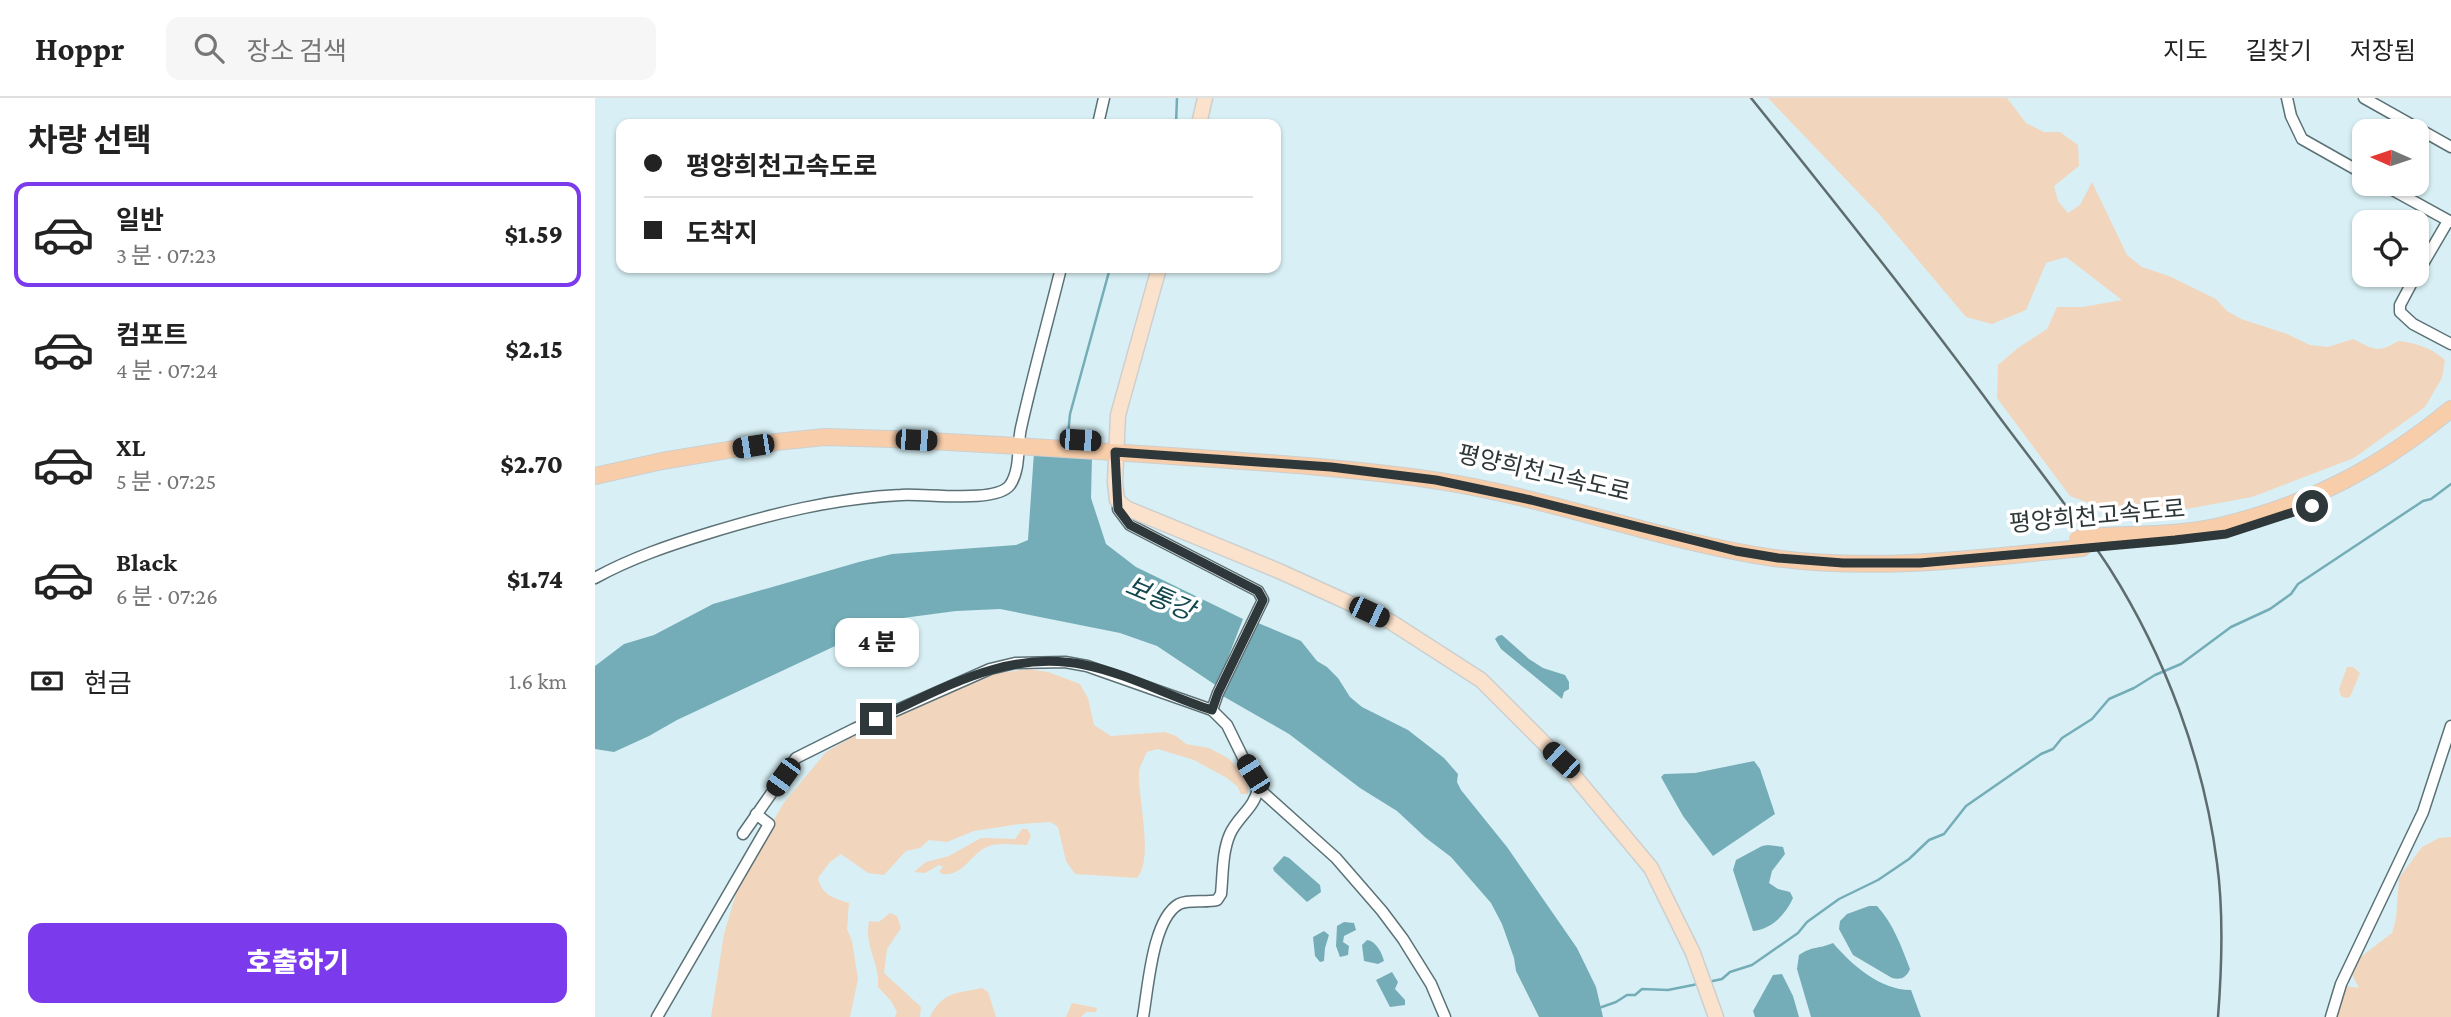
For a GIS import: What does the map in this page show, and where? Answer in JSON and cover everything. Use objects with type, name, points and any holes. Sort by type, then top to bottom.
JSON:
[{"type":"highway","name":"평양희천고속도로","points":[[595,465],[668,449],[823,430],[878,429],[1111,447],[1341,460],[1432,471],[1496,484],[1702,535],[1801,550],[1912,554],[2079,544],[2219,526],[2318,495],[2385,458],[2451,409]]},
{"type":"highway","name":"평양희천고속도로","points":[[2105,541],[2226,534],[2332,499],[2426,441],[2451,421]]},
{"type":"highway","name":"평양희천고속도로","points":[[595,476],[662,461],[776,442],[825,437],[1022,441]]},
{"type":"main road","points":[[1200,119],[1205,98]]},
{"type":"main road","points":[[1158,273],[1111,447],[1117,500],[1126,508],[1279,571],[1391,622],[1481,680],[1561,760],[1651,868],[1693,953],[1716,1017]]},
{"type":"street","points":[[1099,119],[1104,98]]},
{"type":"street","points":[[2287,98],[2291,116],[2302,139],[2352,167]]},
{"type":"street","points":[[2364,98],[2451,147]]},
{"type":"street","points":[[2404,196],[2450,221],[2429,255]]},
{"type":"street","points":[[595,578],[632,559],[679,542],[825,503],[902,495],[983,495],[1001,492],[1009,487],[1060,273]]},
{"type":"street","points":[[2409,287],[2400,312],[2413,324],[2451,344]]},
{"type":"street","points":[[1117,500],[1118,509],[1130,525],[1258,591],[1263,600],[1212,710]]},
{"type":"street","points":[[743,834],[796,758],[854,729],[990,669],[1015,663],[1065,662],[1087,666],[1212,710],[1227,726],[1253,774],[1258,788],[1257,798],[1236,822],[1229,836],[1221,894],[1217,900],[1179,904],[1160,931],[1143,1017]]},
{"type":"street","points":[[2331,1017],[2341,984],[2423,812],[2451,726]]},
{"type":"street","points":[[1258,788],[1336,858],[1382,911],[1431,984],[1445,1017]]},
{"type":"street","points":[[657,1017],[769,824],[756,814]]},
{"type":"shaded area","points":[[1768,98],[2007,98],[2026,123],[2044,132],[2060,132],[2078,145],[2079,166],[2054,186],[2058,201],[2068,213],[2080,205],[2092,182],[2127,255],[2142,267],[2169,276],[2216,299],[2227,311],[2241,319],[2287,334],[2310,345],[2328,347],[2353,339],[2375,349],[2385,348],[2398,341],[2423,346],[2445,360],[2442,378],[2425,407],[2354,458],[2252,497],[2138,515],[2070,496],[1997,398],[1998,365],[2047,329],[2057,307],[2083,307],[2122,300],[2066,257],[2046,263],[2026,310],[1992,324],[1966,317],[1880,215]]},
{"type":"shaded area","points":[[2347,667],[2353,667],[2360,673],[2350,697],[2346,698],[2341,696],[2339,689]]},
{"type":"shaded area","points":[[1029,669],[1048,672],[1080,684],[1088,698],[1094,725],[1111,736],[1165,732],[1186,744],[1209,748],[1228,758],[1248,783],[1248,794],[1241,794],[1237,786],[1227,778],[1194,760],[1158,749],[1147,752],[1139,773],[1145,843],[1142,869],[1137,878],[1075,874],[1066,861],[1058,827],[1051,822],[974,831],[947,842],[929,840],[920,848],[906,851],[884,875],[868,873],[841,854],[830,862],[818,878],[825,892],[849,903],[847,929],[852,941],[858,979],[850,1017],[711,1017],[724,934],[740,880],[783,804],[826,752],[852,737],[992,674]]},
{"type":"shaded area","points":[[1022,829],[1027,829],[1031,835],[1027,845],[999,844],[988,847],[960,870],[949,874],[942,874],[939,871],[943,867],[939,865],[925,873],[914,872],[926,862],[949,856],[981,838],[1015,839]]},
{"type":"shaded area","points":[[2451,837],[2451,1017],[2337,1017],[2346,986],[2359,988],[2351,973],[2362,956],[2392,933],[2396,919],[2399,878],[2422,847],[2439,838]]},
{"type":"shaded area","points":[[890,913],[897,916],[901,928],[887,949],[884,973],[921,1007],[920,1017],[895,1017],[897,1012],[891,1001],[878,987],[877,970],[869,939],[869,921],[879,922]]},
{"type":"shaded area","points":[[982,988],[988,992],[996,1017],[930,1017],[945,998]]},
{"type":"shaded area","points":[[1072,1003],[1097,1008],[1096,1012],[1086,1012],[1081,1017],[1066,1017]]},
{"type":"water","name":"보통강","points":[[1034,452],[1092,457],[1091,498],[1106,544],[1136,567],[1243,619],[1217,686],[1157,646],[1120,633],[1000,609],[956,611],[903,618],[848,640],[614,752],[595,749],[595,666],[624,644],[654,635],[713,604],[859,562],[892,554],[1016,545],[1028,540]]},
{"type":"water","points":[[1258,623],[1301,641],[1362,707],[1408,730],[1444,758],[1458,774],[1457,782],[1461,790],[1507,847],[1577,948],[1596,987],[1603,1017],[1539,1017],[1516,971],[1502,924],[1491,903],[1451,857],[1397,811],[1360,788],[1289,734],[1221,695]]},
{"type":"water","points":[[1502,635],[1543,668],[1565,675],[1569,689],[1564,692],[1562,699],[1501,649],[1495,639]]},
{"type":"water","points":[[1754,761],[1760,769],[1775,814],[1713,856],[1683,816],[1661,777],[1664,774],[1695,773]]},
{"type":"water","points":[[1768,845],[1783,847],[1785,854],[1772,871],[1769,883],[1790,892],[1793,898],[1777,920],[1753,931],[1733,870],[1736,860]]},
{"type":"water","points":[[1284,856],[1320,885],[1321,892],[1307,902],[1274,871],[1273,868]]},
{"type":"water","points":[[1877,906],[1897,936],[1910,969],[1903,978],[1892,978],[1853,955],[1839,929],[1840,921],[1847,914]]},
{"type":"water","points":[[1344,922],[1354,923],[1356,930],[1344,936],[1343,942],[1349,946],[1348,955],[1340,957],[1336,946],[1337,926]]},
{"type":"water","points":[[1324,931],[1329,935],[1324,961],[1320,962],[1315,956],[1313,937]]},
{"type":"water","points":[[1367,940],[1376,945],[1384,961],[1378,964],[1364,961],[1362,945]]},
{"type":"water","points":[[1833,943],[1868,975],[1888,986],[1911,990],[1921,1017],[1811,1017],[1797,969],[1799,955]]},
{"type":"water","points":[[1392,972],[1398,982],[1395,989],[1405,1000],[1405,1005],[1390,1007],[1376,980]]},
{"type":"water","points":[[1782,974],[1793,996],[1799,1017],[1755,1017],[1753,1011],[1773,975]]},
{"type":"waterway","points":[[1176,119],[1177,98]]},
{"type":"waterway","points":[[1067,445],[1070,414],[1109,273]]},
{"type":"waterway","points":[[1708,982],[1722,979],[1730,972],[1752,965],[1798,933],[1807,922],[1839,899],[1878,880],[1909,859],[1929,840],[1944,834],[1966,806],[2041,754],[2053,749],[2062,738],[2092,719],[2109,699],[2181,664],[2231,627],[2270,609],[2291,594],[2298,584],[2451,484]]},
{"type":"waterway","points":[[1599,1008],[1627,995],[1635,995],[1642,989],[1668,990],[1698,984]]},
{"type":"railway","points":[[1751,98],[1907,294],[2069,510],[2110,569],[2148,637],[2165,673],[2192,748],[2211,824],[2221,921],[2218,1017]]},
{"type":"route","points":[[876,719],[990,669],[1015,663],[1065,662],[1087,666],[1212,710],[1263,600],[1258,591],[1130,525],[1118,509],[1115,452],[1331,467],[1436,480],[1531,500],[1736,551],[1778,558],[1843,563],[1920,563],[2226,534],[2312,506]]}]
